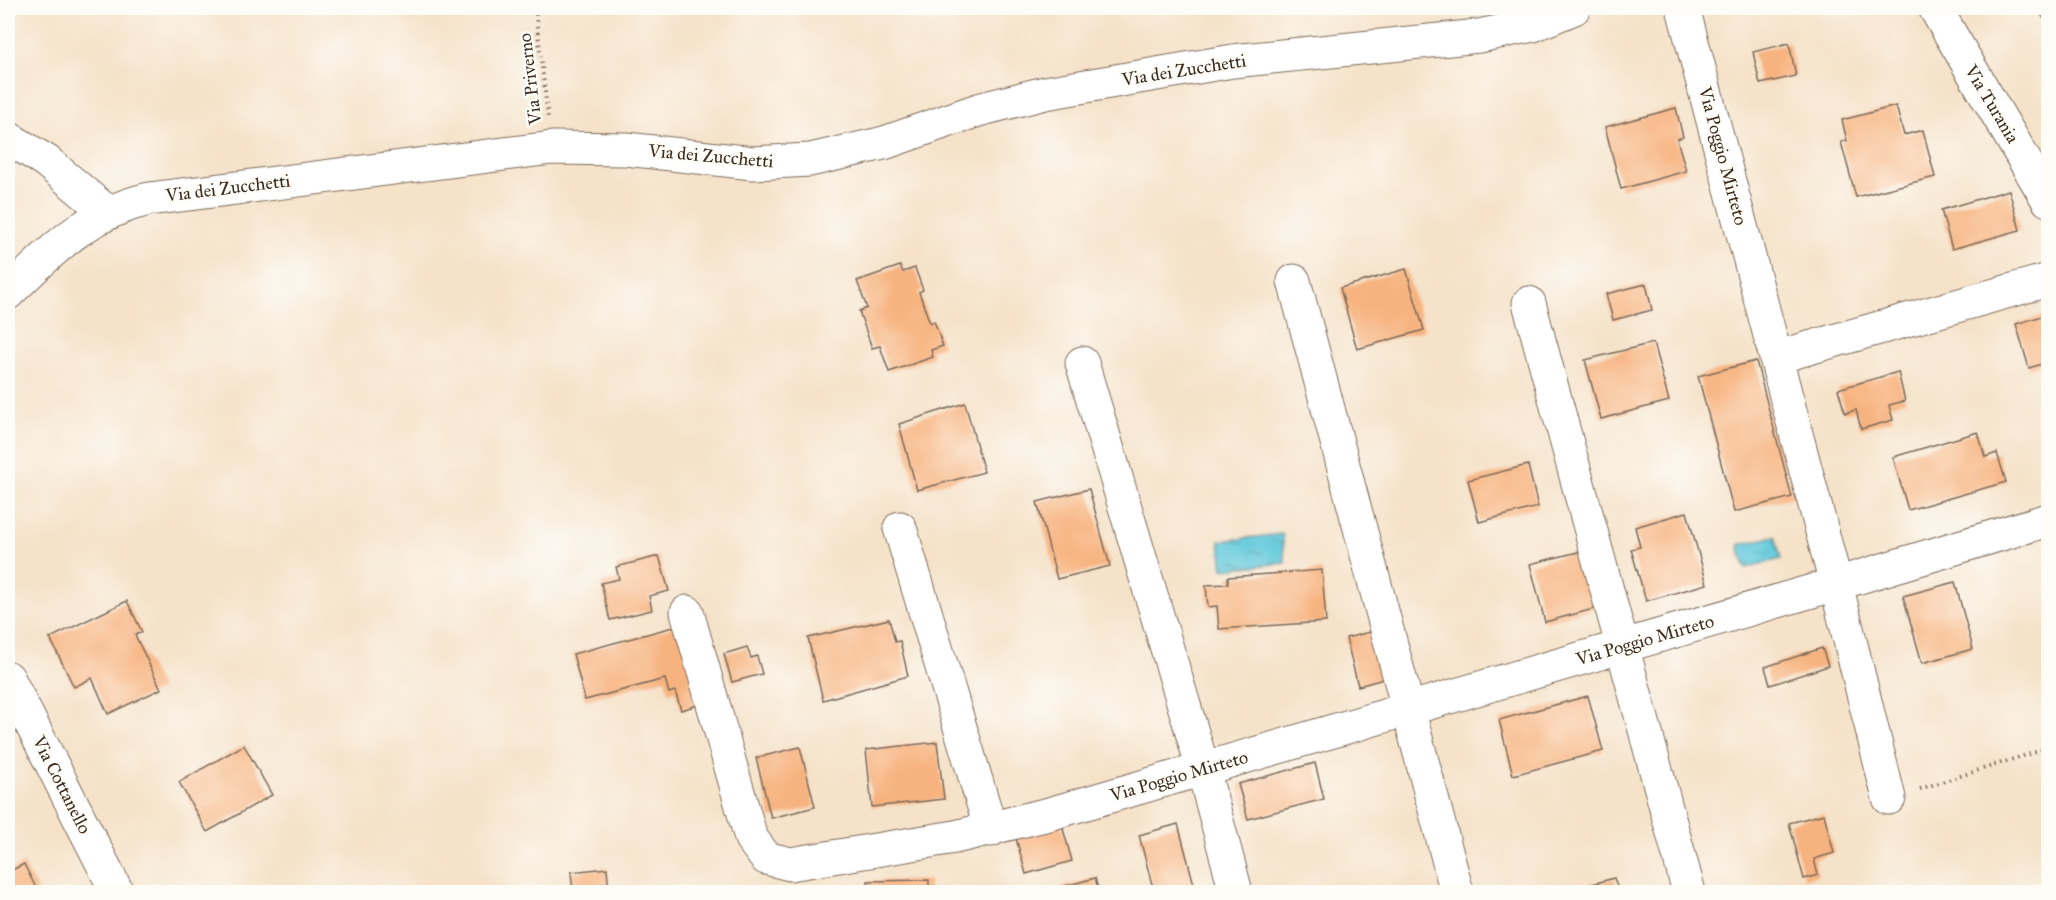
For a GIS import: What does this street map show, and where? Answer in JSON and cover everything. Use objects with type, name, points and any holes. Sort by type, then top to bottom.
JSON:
[{"type":"street","name":"Via dei Zucchetti","points":[[8,293],[74,231],[107,212],[161,196],[552,148],[626,149],[753,163],[810,160],[891,141],[978,110],[1038,95],[1256,58],[1479,36],[1533,25],[1574,8]]},
{"type":"street","name":"Via Poggio Mirteto","points":[[1683,8],[1777,357],[1889,798]]},
{"type":"street","name":"Via Turania","points":[[1935,8],[2049,200]]},
{"type":"street","points":[[8,138],[52,166],[107,212]]},
{"type":"street","points":[[1777,357],[2049,280]]},
{"type":"street","points":[[1294,281],[1457,892]]},
{"type":"street","points":[[1529,303],[1620,647],[1689,892]]},
{"type":"street","points":[[1082,363],[1203,769],[1236,892]]},
{"type":"street","points":[[1836,584],[2049,520]]},
{"type":"street","points":[[900,528],[991,830]]},
{"type":"street","name":"Via Poggio Mirteto","points":[[687,612],[748,830],[755,846],[766,858],[774,862],[800,863],[991,830],[1836,584]]},
{"type":"street","name":"Via Cottanello","points":[[8,678],[117,892]]},
{"type":"path","name":"Via Priverno","points":[[535,8],[552,148]]},
{"type":"path","points":[[1889,798],[2049,748]]},
{"type":"water","points":[[1282,534],[1285,563],[1223,569],[1220,541]]},
{"type":"water","points":[[1775,536],[1781,559],[1745,568],[1739,545]]},
{"type":"building","points":[[2036,8],[2048,8],[2048,24]]},
{"type":"building","points":[[1789,43],[1796,76],[1760,84],[1753,52]]},
{"type":"building","points":[[1896,106],[1904,135],[1923,130],[1935,177],[1856,197],[1841,142],[1847,141],[1842,120]]},
{"type":"building","points":[[1676,108],[1683,137],[1677,139],[1686,171],[1621,189],[1605,127]]},
{"type":"building","points":[[2009,190],[2020,230],[1952,249],[1941,210]]},
{"type":"building","points":[[900,266],[903,272],[915,268],[923,290],[919,292],[930,323],[934,321],[943,346],[931,350],[933,357],[889,372],[880,346],[872,348],[859,311],[867,308],[857,281]]},
{"type":"building","points":[[1406,269],[1424,330],[1357,349],[1340,288]]},
{"type":"building","points":[[1646,284],[1652,310],[1613,320],[1606,294]]},
{"type":"building","points":[[2048,314],[2048,362],[2029,368],[2016,324]]},
{"type":"building","points":[[1653,343],[1669,401],[1601,419],[1585,360]]},
{"type":"building","points":[[1756,361],[1792,497],[1734,512],[1698,376]]},
{"type":"building","points":[[1898,372],[1905,401],[1889,405],[1893,420],[1861,429],[1856,410],[1845,413],[1838,389]]},
{"type":"building","points":[[965,403],[984,472],[917,490],[899,424]]},
{"type":"building","points":[[1978,432],[1985,457],[1997,453],[2006,482],[1908,510],[1893,457]]},
{"type":"building","points":[[1528,465],[1538,507],[1479,522],[1468,480]]},
{"type":"building","points":[[1089,489],[1110,566],[1057,579],[1037,502]]},
{"type":"building","points":[[1687,512],[1707,584],[1646,601],[1631,549],[1640,547],[1635,527]]},
{"type":"building","points":[[1586,550],[1601,607],[1545,622],[1530,564]]},
{"type":"building","points":[[659,556],[669,591],[649,596],[652,610],[610,620],[601,583],[619,579],[616,567]]},
{"type":"building","points":[[1322,570],[1326,622],[1219,629],[1217,606],[1208,607],[1206,585],[1228,584],[1228,577]]},
{"type":"building","points":[[1955,582],[1973,649],[1922,663],[1903,596]]},
{"type":"building","points":[[127,601],[142,632],[135,635],[161,689],[108,714],[92,678],[74,687],[50,638]]},
{"type":"building","points":[[889,619],[895,642],[900,641],[908,676],[823,700],[808,638]]},
{"type":"building","points":[[688,623],[708,702],[681,710],[675,691],[669,693],[665,679],[585,700],[573,654]]},
{"type":"building","points":[[1378,630],[1391,677],[1358,686],[1346,638]]},
{"type":"building","points":[[747,647],[751,658],[757,656],[762,674],[732,682],[724,654]]},
{"type":"building","points":[[1822,648],[1828,666],[1770,685],[1765,667]]},
{"type":"building","points":[[1588,696],[1603,751],[1513,775],[1499,720]]},
{"type":"building","points":[[937,742],[944,799],[872,807],[866,750]]},
{"type":"building","points":[[244,745],[272,795],[207,832],[179,782]]},
{"type":"building","points":[[800,747],[815,807],[771,818],[756,758]]},
{"type":"building","points":[[1315,763],[1324,799],[1248,819],[1238,784]]},
{"type":"building","points":[[1824,814],[1834,853],[1814,859],[1818,875],[1804,879],[1789,823]]},
{"type":"building","points":[[1060,818],[1072,861],[1026,874],[1014,831]]},
{"type":"building","points":[[1178,824],[1196,892],[1154,892],[1139,835]]},
{"type":"building","points":[[24,864],[38,892],[8,892],[8,872]]},
{"type":"building","points":[[607,868],[609,892],[573,892],[571,872]]},
{"type":"building","points":[[1095,878],[1099,892],[1043,892]]},
{"type":"building","points":[[1614,878],[1619,892],[1563,892]]},
{"type":"building","points":[[929,880],[929,892],[868,892],[868,881]]}]
